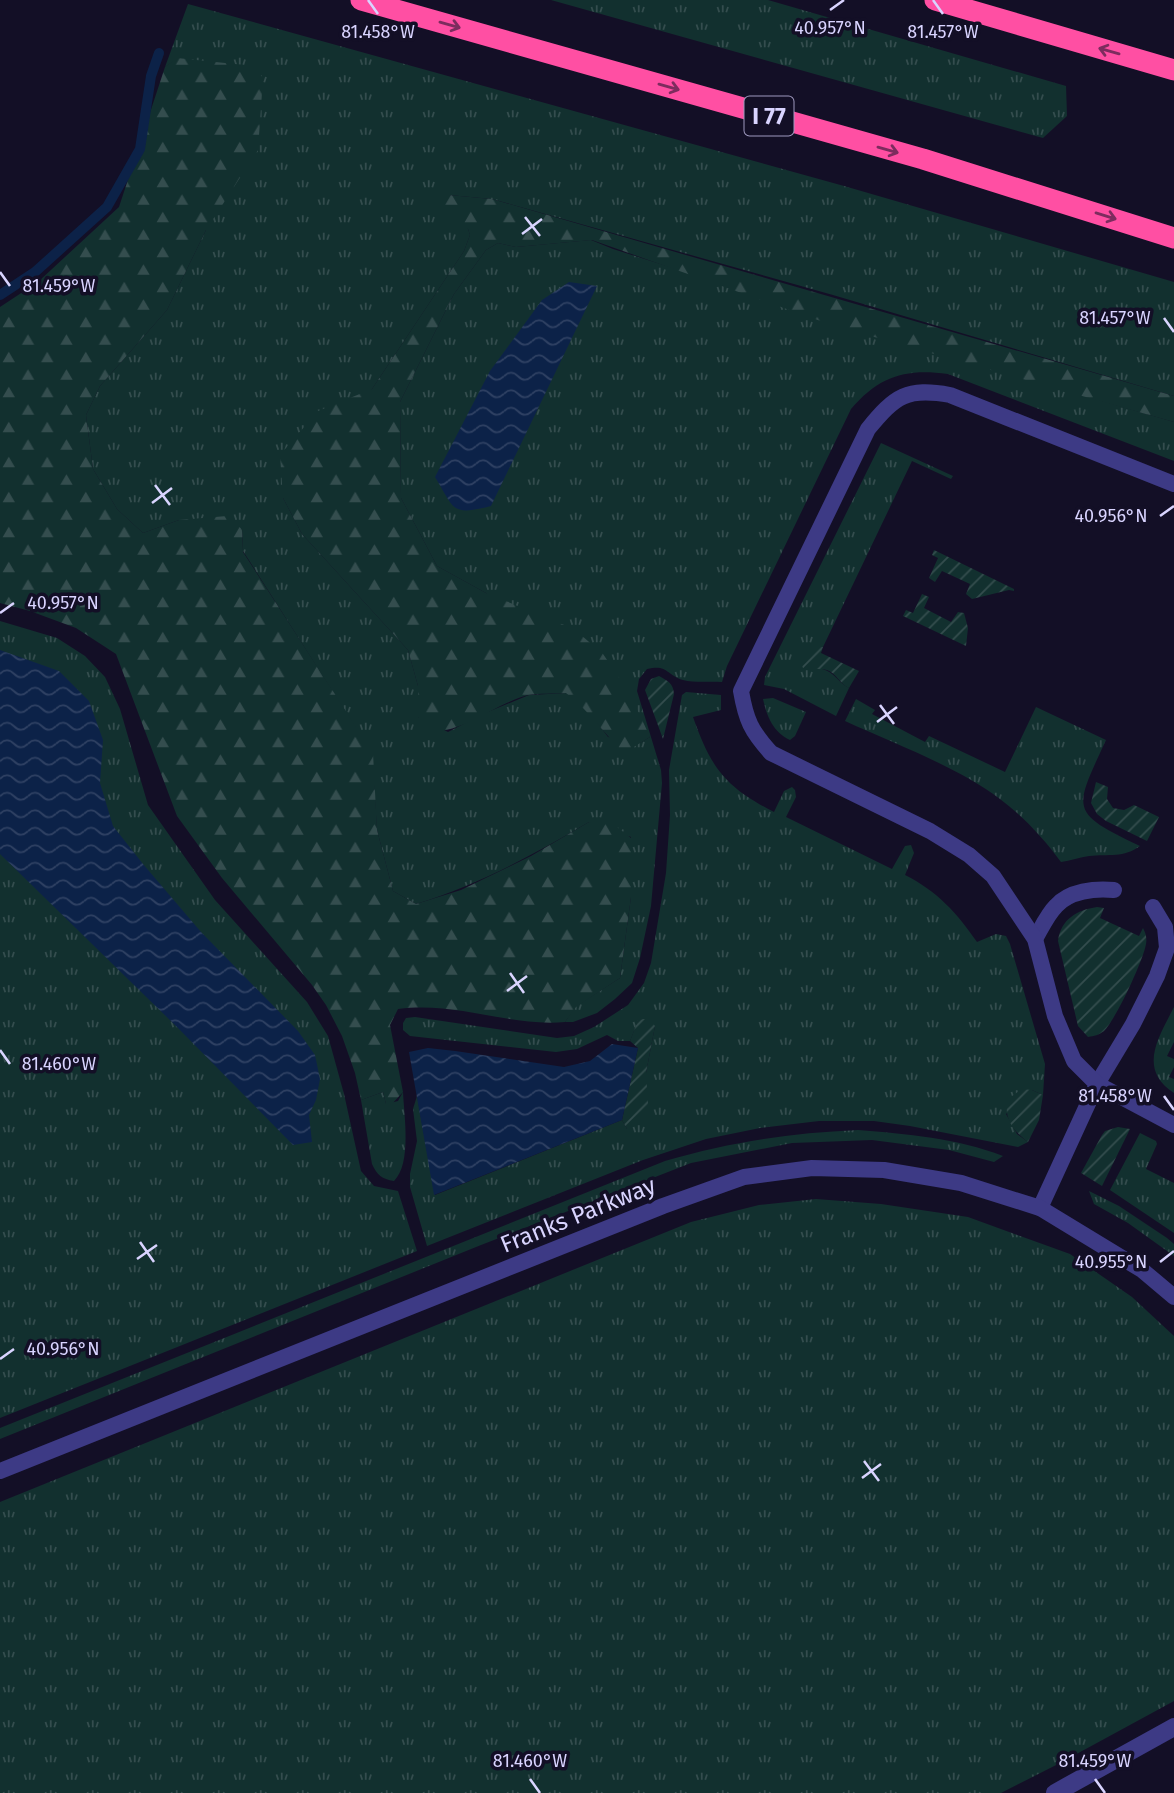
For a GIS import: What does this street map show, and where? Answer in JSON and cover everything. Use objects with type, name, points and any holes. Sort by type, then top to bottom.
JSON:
[{"type":"highway","name":"I 77","points":[[361,0],[923,159],[1174,238]]},
{"type":"highway","points":[[935,0],[1174,70]]},
{"type":"street","points":[[1055,1793],[1174,1727]]},
{"type":"lane","points":[[1174,484],[950,395],[925,390],[905,395],[887,406],[868,429],[741,691],[745,716],[754,735],[771,753],[930,831],[969,855],[993,876],[1035,939],[1055,1016],[1074,1061],[1097,1084],[1174,1125]]},
{"type":"lane","points":[[1035,939],[1056,904],[1096,888],[1114,890]]},
{"type":"lane","points":[[1040,1208],[1097,1084],[1133,1024],[1157,975],[1167,948],[1165,927],[1153,907]]},
{"type":"lane","name":"Franks Parkway","points":[[0,1471],[663,1206],[744,1177],[812,1168],[884,1170],[961,1183],[1040,1208],[1142,1269],[1174,1297]]},
{"type":"green space","points":[[551,0],[768,0],[1066,86],[1067,116],[1043,138]]},
{"type":"green space","points":[[188,4],[844,186],[1174,282],[1174,396],[833,295],[492,199],[449,195],[470,235],[464,251],[372,389],[283,498],[302,534],[408,650],[418,686],[418,717],[448,732],[529,695],[567,693],[587,709],[608,737],[640,743],[650,737],[486,593],[437,566],[401,498],[400,402],[454,294],[486,250],[498,243],[516,247],[591,240],[992,369],[1174,422],[1174,461],[948,374],[919,372],[894,377],[861,398],[851,409],[727,666],[722,682],[683,680],[659,668],[647,669],[639,679],[637,691],[661,770],[662,783],[651,906],[632,983],[597,1013],[573,1022],[565,1022],[575,1007],[620,978],[631,897],[631,837],[589,822],[462,888],[416,904],[393,891],[377,830],[372,753],[243,551],[242,529],[179,520],[143,533],[117,509],[93,469],[86,415],[100,386],[167,310],[206,230],[177,59],[165,67]]},
{"type":"green space","points":[[177,58],[254,66],[263,78],[258,150],[206,230],[167,310],[100,386],[86,415],[93,469],[117,509],[143,533],[179,520],[227,516],[242,529],[243,552],[373,753],[377,830],[393,891],[416,904],[461,890],[531,856],[589,822],[612,823],[631,838],[631,897],[620,978],[576,1007],[565,1022],[523,1021],[441,1008],[398,1009],[390,1025],[403,1092],[390,1106],[386,1104],[383,1092],[361,1100],[342,1036],[326,1005],[222,878],[177,816],[116,654],[76,628],[0,603],[0,307],[38,282],[119,207],[165,67]]},
{"type":"green space","points":[[449,195],[492,199],[1174,396],[1174,422],[832,325],[592,240],[516,247],[498,243],[486,250],[454,294],[400,402],[401,498],[437,566],[486,593],[574,629],[603,654],[629,692],[650,737],[624,753],[566,693],[528,695],[457,727],[432,732],[418,717],[418,686],[408,650],[302,534],[283,498],[280,455],[318,411],[372,389],[464,251],[470,235],[468,229],[437,217],[443,199]]},
{"type":"green space","points":[[881,443],[953,476],[951,479],[912,461],[823,647],[816,647],[822,669],[849,688],[836,716],[784,689],[764,685],[765,677]]},
{"type":"green space","points":[[934,550],[1014,591],[972,599],[966,594],[970,584],[942,571],[935,582],[929,578],[938,558],[932,555]]},
{"type":"green space","points":[[922,594],[929,597],[924,608],[951,622],[958,612],[964,613],[968,628],[966,646],[903,616],[906,610],[913,613]]},
{"type":"green space","points":[[0,621],[57,638],[85,656],[105,677],[120,709],[148,805],[215,900],[307,1002],[328,1036],[361,1171],[374,1186],[398,1191],[417,1251],[0,1418]]},
{"type":"green space","points":[[823,647],[821,653],[859,671],[849,688],[827,670],[803,668],[800,661],[806,651]]},
{"type":"green space","points":[[659,676],[670,683],[674,694],[663,739],[645,690],[651,679]]},
{"type":"green space","points":[[686,692],[721,695],[721,710],[693,717],[714,763],[743,794],[774,812],[784,791],[792,787],[796,797],[786,817],[892,869],[905,846],[911,845],[914,853],[905,875],[946,904],[977,942],[996,934],[1006,936],[1045,1064],[1043,1095],[1032,1090],[1006,1114],[1017,1134],[1028,1142],[1018,1147],[874,1121],[819,1121],[760,1128],[706,1139],[643,1160],[427,1246],[410,1187],[417,1141],[413,1109],[417,1096],[435,1195],[622,1120],[627,1129],[646,1073],[655,1026],[638,1021],[630,1041],[618,1041],[607,1035],[577,1049],[556,1052],[410,1036],[403,1030],[403,1023],[406,1018],[415,1017],[557,1038],[574,1036],[594,1027],[628,1005],[644,983],[651,963],[666,873],[670,815],[669,770],[682,695]]},
{"type":"green space","points":[[773,698],[806,712],[795,736],[790,740],[779,733],[769,718],[763,699]]},
{"type":"green space","points":[[856,699],[875,710],[872,714],[925,742],[929,736],[1005,772],[1036,707],[1106,740],[1088,781],[1084,806],[1089,816],[1100,825],[1140,846],[1122,854],[1089,856],[1061,862],[1025,820],[983,787],[925,756],[845,721]]},
{"type":"green space","points":[[1096,782],[1108,787],[1107,799],[1113,808],[1124,810],[1134,805],[1159,817],[1147,841],[1097,814],[1091,803]]},
{"type":"green space","points":[[1104,908],[1100,918],[1139,936],[1143,928],[1146,942],[1135,976],[1109,1025],[1104,1031],[1088,1037],[1078,1026],[1058,941],[1066,921],[1083,910]]},
{"type":"green space","points":[[1174,1007],[1174,1042],[1167,1056],[1174,1059],[1174,1067],[1169,1077],[1174,1079],[1174,1093],[1156,1074],[1154,1052]]},
{"type":"green space","points":[[644,1019],[655,1026],[646,1073],[646,1119],[627,1129],[622,1120],[638,1048],[630,1041],[638,1020]]},
{"type":"green space","points":[[1022,1089],[1043,1095],[1039,1120],[1028,1142],[1014,1129],[1007,1112],[1008,1099]]},
{"type":"green space","points":[[383,1092],[386,1104],[398,1101],[403,1092],[405,1151],[400,1173],[394,1181],[380,1176],[372,1164],[361,1100]]},
{"type":"green space","points":[[1118,1127],[1130,1129],[1102,1186],[1081,1173],[1105,1131]]},
{"type":"green space","points":[[858,1130],[950,1141],[1003,1156],[994,1162],[949,1150],[872,1140],[792,1143],[691,1163],[0,1439],[0,1428],[665,1161],[760,1140]]},
{"type":"green space","points":[[1140,1133],[1157,1144],[1146,1169],[1174,1183],[1174,1233],[1110,1190]]},
{"type":"green space","points":[[1089,1191],[1119,1206],[1167,1238],[1174,1244],[1174,1256],[1128,1223],[1094,1204]]},
{"type":"green space","points":[[816,1199],[881,1204],[968,1217],[1070,1254],[1132,1297],[1174,1336],[1174,1701],[1001,1793],[0,1793],[0,1502],[691,1222],[759,1205]]},
{"type":"water","points":[[569,282],[597,286],[491,506],[468,510],[456,508],[435,477],[490,371],[542,300]]},
{"type":"water","points":[[0,650],[59,671],[89,701],[103,740],[100,783],[113,826],[201,932],[298,1031],[315,1055],[320,1079],[316,1100],[309,1115],[312,1142],[293,1145],[0,854]]},
{"type":"water","points":[[612,1044],[638,1048],[622,1120],[434,1195],[409,1052],[428,1048],[564,1067],[590,1061]]},
{"type":"waterway","points":[[0,295],[35,272],[107,207],[140,149],[151,76],[159,53]]}]
